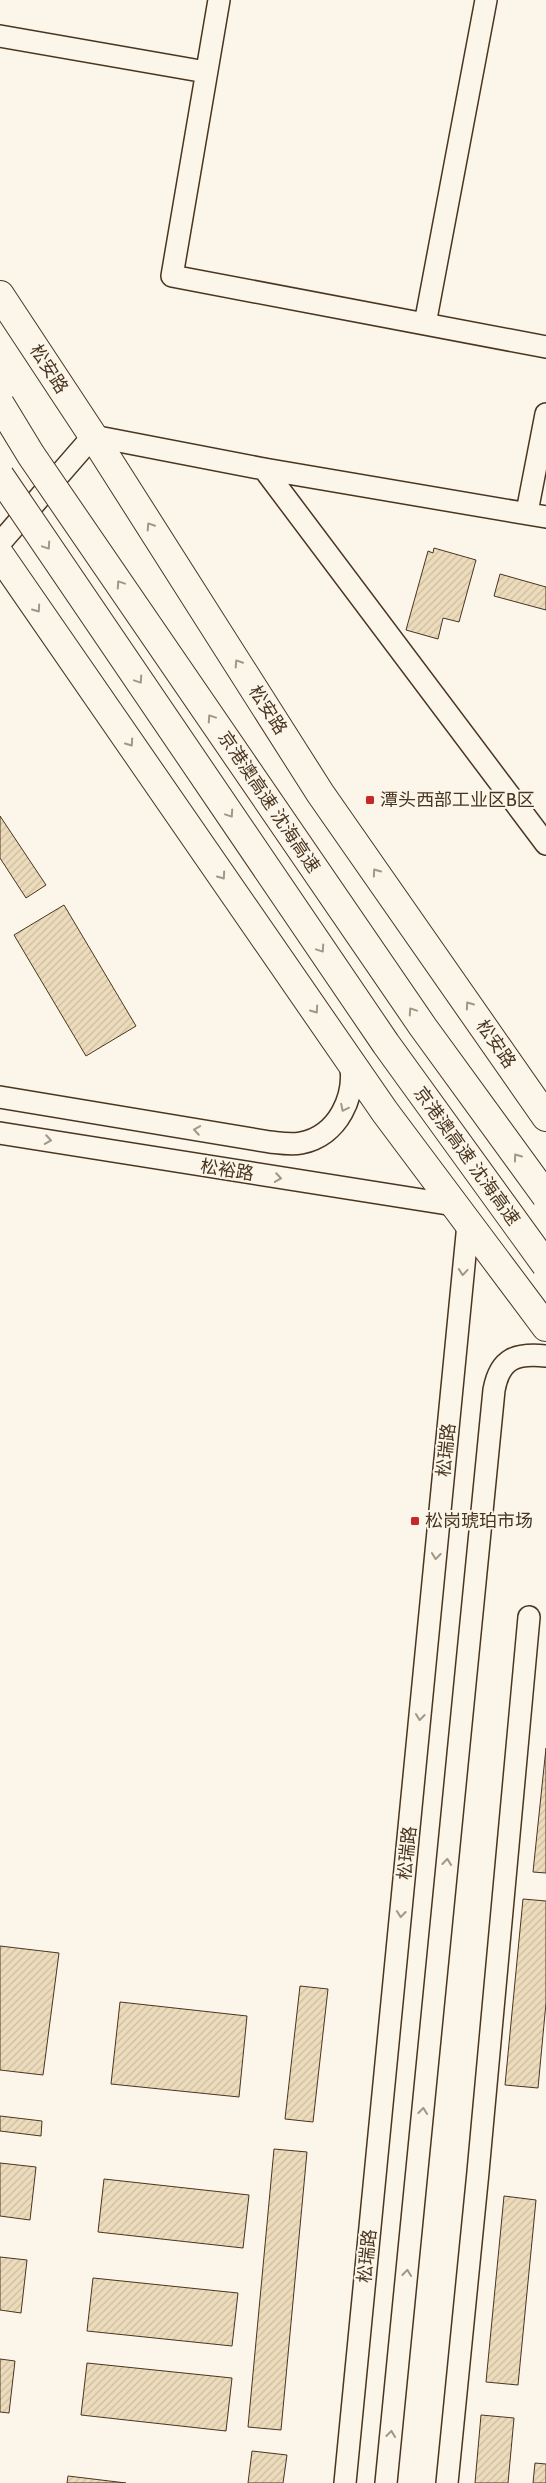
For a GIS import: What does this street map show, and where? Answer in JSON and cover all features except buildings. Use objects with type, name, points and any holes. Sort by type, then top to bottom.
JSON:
[{"type":"main road","name":"松安路","points":[[0,295],[93,436],[320,793],[546,1117]]},
{"type":"main road","name":"京港澳高速 沈海高速","points":[[0,404],[31,455],[423,1027],[546,1196]]},
{"type":"main road","name":"京港澳高速 沈海高速","points":[[0,476],[386,1044],[546,1265]]},
{"type":"main road","points":[[0,554],[350,1061],[546,1327]]},
{"type":"street","points":[[219,0],[172,276],[546,347]]},
{"type":"street","points":[[425,324],[486,0]]},
{"type":"street","points":[[0,36],[206,72]]},
{"type":"street","points":[[0,543],[93,436],[264,469],[537,514],[546,414]]},
{"type":"street","points":[[264,469],[546,844]]},
{"type":"street","name":"松裕路","points":[[0,1097],[270,1142],[301,1143],[324,1133],[333,1126],[344,1110],[351,1088],[350,1061]]},
{"type":"street","name":"松裕路","points":[[0,1132],[461,1214]]},
{"type":"street","name":"松瑞路","points":[[345,2483],[461,1214]]},
{"type":"street","points":[[386,2483],[494,1390],[496,1377],[505,1363],[513,1358],[523,1356],[546,1356]]},
{"type":"street","points":[[447,2483],[478,2172],[529,1617]]},
{"type":"place","name":"潭头西部工业区B区","points":[[370,800]]},
{"type":"place","name":"松岗琥珀市场","points":[[415,1521]]}]
